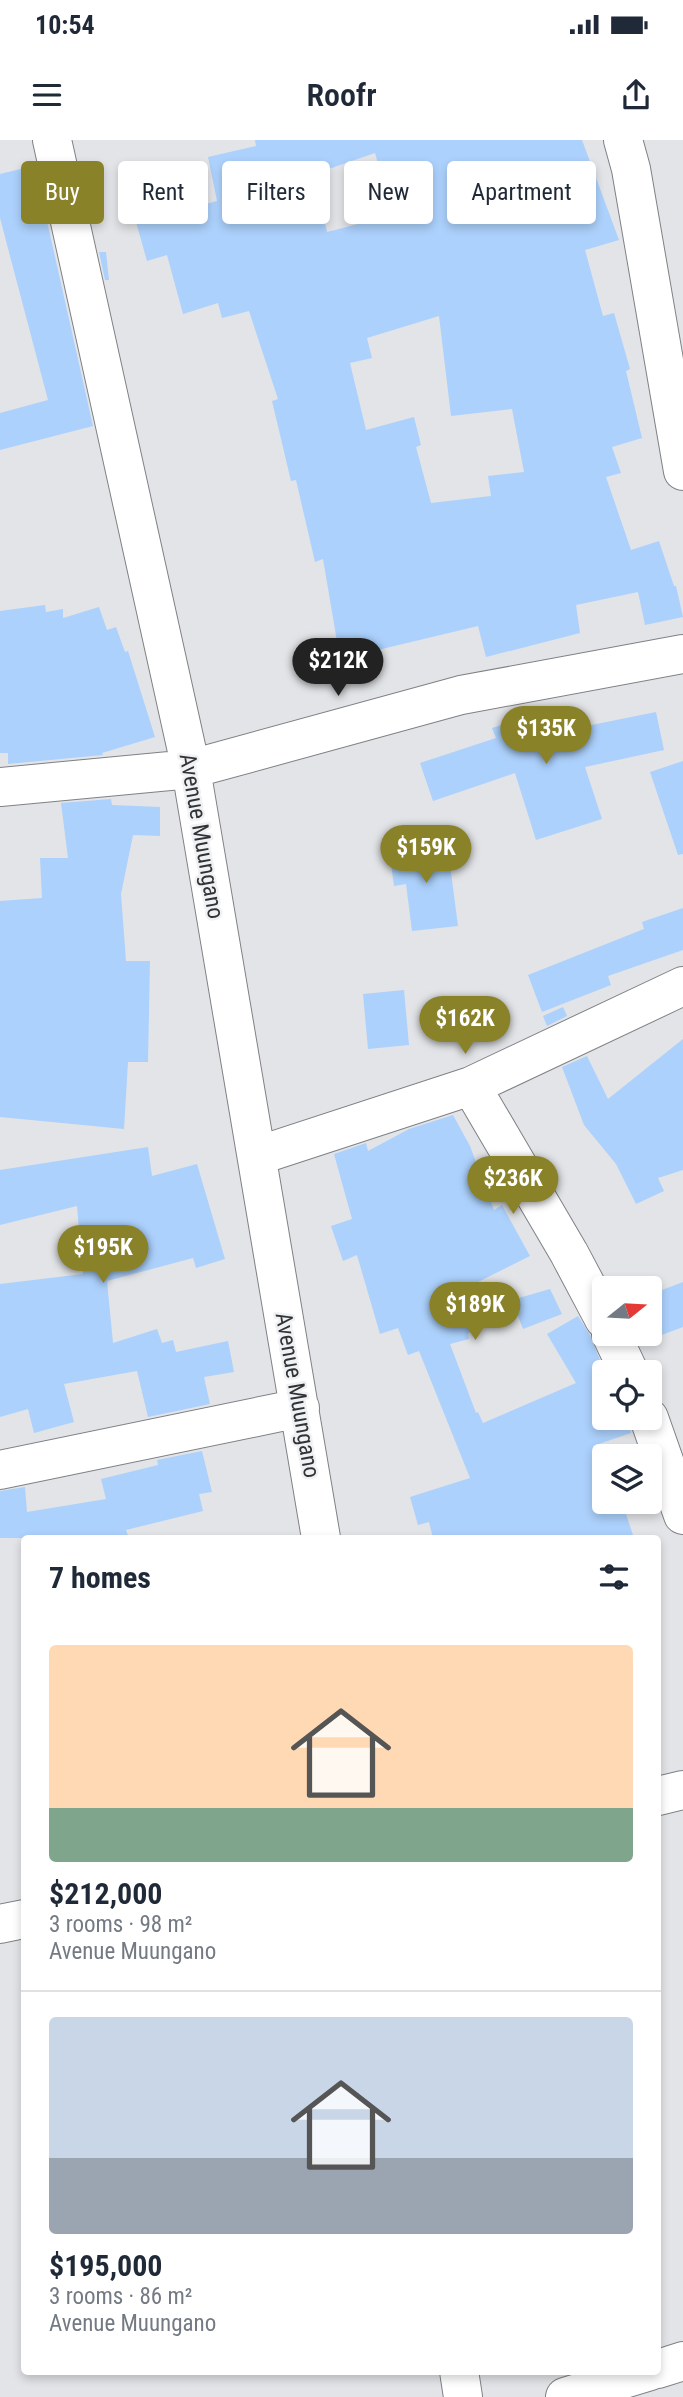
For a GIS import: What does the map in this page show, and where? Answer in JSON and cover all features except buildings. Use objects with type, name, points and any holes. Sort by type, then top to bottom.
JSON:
[{"type":"street","name":"Avenue Muungano","points":[[52,140],[191,769],[321,1535]]},
{"type":"street","points":[[623,140],[631,169],[683,471]]},
{"type":"street","points":[[0,787],[191,769],[461,695],[683,654]]},
{"type":"street","points":[[257,1156],[471,1086],[683,986]]},
{"type":"street","points":[[471,1086],[592,1297]]},
{"type":"street","points":[[0,1470],[300,1408]]},
{"type":"street","points":[[653,1430],[683,1514]]},
{"type":"street","points":[[661,1795],[683,1790]]},
{"type":"street","points":[[0,1924],[21,1920]]},
{"type":"street","points":[[661,2368],[683,2361]]},
{"type":"street","points":[[460,2375],[463,2397]]},
{"type":"street","points":[[565,2397],[637,2375]]}]
